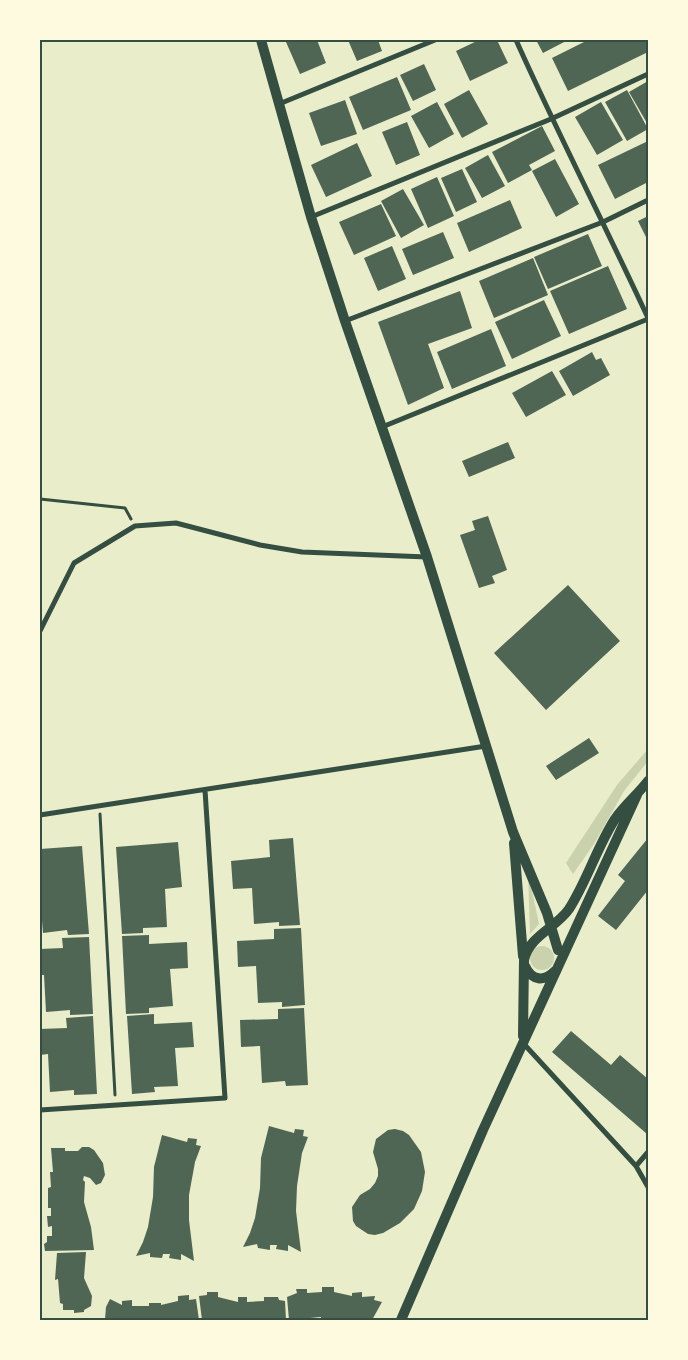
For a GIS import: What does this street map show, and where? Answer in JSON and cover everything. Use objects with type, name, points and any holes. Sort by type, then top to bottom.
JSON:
[{"type":"main road","points":[[261,40],[312,217],[345,321],[427,557],[513,832],[552,927],[560,955]]},
{"type":"main road","points":[[556,971],[549,977],[537,978],[527,972],[524,963],[526,952],[532,943],[552,927],[568,908],[615,818],[648,781]]},
{"type":"main road","points":[[401,1320],[522,1042],[556,971],[560,955],[636,795]]},
{"type":"main road","points":[[513,832],[524,963],[522,1042]]},
{"type":"main road","points":[[532,943],[545,940],[551,942],[560,955]]},
{"type":"street","points":[[279,104],[435,40]]},
{"type":"street","points":[[382,428],[648,319],[603,222],[551,119],[516,40]]},
{"type":"street","points":[[312,217],[551,119],[648,74]]},
{"type":"street","points":[[345,321],[603,222],[648,200]]},
{"type":"street","points":[[40,631],[74,563],[134,526],[176,523],[260,545],[302,552],[427,557]]},
{"type":"street","points":[[40,815],[486,746]]},
{"type":"street","points":[[40,1110],[225,1098],[205,790]]},
{"type":"street","points":[[522,1042],[636,1166],[648,1187]]},
{"type":"street","points":[[636,1166],[648,1152]]},
{"type":"path","points":[[40,499],[125,508],[134,526]]},
{"type":"path","points":[[100,806],[115,1105]]},
{"type":"green space","points":[[648,749],[648,761],[624,791],[594,844],[573,874],[566,863],[617,785]]},
{"type":"green space","points":[[528,872],[539,924],[530,934]]},
{"type":"green space","points":[[542,946],[547,947],[553,953],[553,963],[547,969],[542,970],[537,969],[531,963],[530,958],[531,953],[537,947]]},
{"type":"building","points":[[292,40],[317,40],[326,63],[300,74],[286,42]]},
{"type":"building","points":[[348,40],[378,40],[382,51],[357,61]]},
{"type":"building","points":[[479,40],[497,40],[508,63],[470,81],[456,51]]},
{"type":"building","points":[[536,40],[568,40],[543,53]]},
{"type":"building","points":[[588,40],[648,40],[648,52],[568,91],[552,58]]},
{"type":"building","points":[[424,64],[436,90],[413,101],[400,75]]},
{"type":"building","points":[[397,77],[411,110],[363,130],[349,97]]},
{"type":"building","points":[[648,81],[648,125],[629,92]]},
{"type":"building","points":[[469,90],[488,124],[462,138],[444,104]]},
{"type":"building","points":[[627,90],[648,129],[627,141],[605,102]]},
{"type":"building","points":[[345,100],[357,134],[321,146],[309,113]]},
{"type":"building","points":[[437,102],[454,134],[429,148],[411,116]]},
{"type":"building","points":[[601,102],[623,140],[597,155],[575,117]]},
{"type":"building","points":[[407,122],[420,155],[396,165],[382,132]]},
{"type":"building","points":[[542,126],[555,151],[529,165],[532,170],[508,183],[492,152]]},
{"type":"building","points":[[648,141],[648,182],[615,199],[598,165]]},
{"type":"building","points":[[357,143],[372,176],[326,197],[311,165]]},
{"type":"building","points":[[488,155],[505,186],[482,198],[465,168]]},
{"type":"building","points":[[555,159],[579,204],[556,217],[532,171]]},
{"type":"building","points":[[462,169],[477,202],[456,212],[441,178]]},
{"type":"building","points":[[437,177],[454,216],[428,228],[411,189]]},
{"type":"building","points":[[403,189],[424,225],[401,238],[381,201]]},
{"type":"building","points":[[510,200],[522,228],[469,252],[457,223]]},
{"type":"building","points":[[381,204],[396,236],[354,255],[339,222]]},
{"type":"building","points":[[648,216],[648,241],[638,221]]},
{"type":"building","points":[[443,232],[454,258],[413,275],[402,249]]},
{"type":"building","points":[[588,234],[602,266],[548,289],[534,257]]},
{"type":"building","points":[[392,246],[406,279],[378,291],[364,258]]},
{"type":"building","points":[[533,258],[548,295],[494,318],[479,281]]},
{"type":"building","points":[[608,266],[627,309],[569,334],[550,291]]},
{"type":"building","points":[[460,291],[472,328],[428,344],[444,388],[408,405],[378,322]]},
{"type":"building","points":[[544,300],[561,336],[512,359],[495,322]]},
{"type":"building","points":[[491,329],[506,366],[452,389],[437,352]]},
{"type":"building","points":[[592,352],[596,360],[601,358],[610,375],[573,396],[559,371]]},
{"type":"building","points":[[552,371],[566,395],[526,417],[512,393]]},
{"type":"building","points":[[508,442],[515,458],[469,477],[462,461]]},
{"type":"building","points":[[488,516],[507,570],[492,576],[495,583],[479,588],[460,535],[475,530],[472,521]]},
{"type":"building","points":[[568,585],[620,641],[546,710],[494,653]]},
{"type":"building","points":[[589,738],[599,753],[556,780],[546,766]]},
{"type":"building","points":[[293,838],[300,925],[279,926],[279,922],[254,924],[252,888],[233,889],[231,861],[270,857],[269,840]]},
{"type":"building","points":[[648,838],[648,890],[616,930],[598,916],[625,881],[618,875]]},
{"type":"building","points":[[178,842],[182,887],[165,889],[167,927],[143,928],[143,933],[122,934],[116,847]]},
{"type":"building","points":[[82,846],[89,934],[68,935],[67,930],[43,933],[40,896],[40,849]]},
{"type":"building","points":[[301,928],[305,1005],[282,1007],[282,1002],[258,1003],[256,966],[238,967],[237,941],[274,939],[274,929]]},
{"type":"building","points":[[149,935],[149,944],[187,942],[188,968],[170,969],[173,1006],[149,1008],[149,1013],[126,1014],[122,936]]},
{"type":"building","points":[[89,937],[93,1014],[70,1015],[70,1010],[46,1012],[44,975],[40,975],[40,949],[63,948],[62,938]]},
{"type":"building","points":[[304,1008],[308,1085],[286,1086],[285,1081],[262,1083],[260,1046],[241,1047],[240,1020],[278,1019],[278,1009]]},
{"type":"building","points":[[154,1014],[154,1024],[192,1022],[194,1047],[175,1048],[178,1086],[154,1087],[155,1092],[132,1094],[127,1016]]},
{"type":"building","points":[[93,1016],[97,1094],[74,1095],[74,1090],[50,1092],[48,1054],[40,1055],[40,1029],[67,1028],[66,1018]]},
{"type":"building","points":[[571,1031],[611,1065],[620,1055],[648,1079],[647,1134],[552,1052]]},
{"type":"building","points":[[269,1126],[294,1133],[295,1129],[304,1130],[303,1136],[308,1137],[302,1153],[297,1186],[296,1211],[301,1252],[288,1245],[288,1251],[276,1249],[277,1245],[270,1245],[270,1250],[258,1248],[257,1244],[243,1247],[255,1218],[260,1188],[261,1158]]},
{"type":"building","points":[[395,1129],[409,1135],[421,1152],[425,1172],[422,1191],[414,1209],[400,1223],[383,1233],[368,1234],[356,1226],[353,1221],[352,1207],[360,1195],[370,1189],[378,1176],[373,1152],[376,1139],[388,1130]]},
{"type":"building","points":[[162,1135],[187,1142],[188,1138],[197,1139],[196,1145],[201,1146],[195,1162],[189,1195],[189,1220],[194,1261],[181,1254],[181,1260],[169,1258],[170,1254],[163,1254],[162,1258],[150,1257],[150,1253],[136,1256],[148,1227],[153,1197],[154,1167]]},
{"type":"building","points":[[82,1147],[89,1147],[94,1150],[103,1163],[105,1175],[101,1183],[96,1185],[90,1178],[84,1176],[83,1180],[85,1182],[84,1202],[91,1227],[94,1250],[45,1251],[44,1244],[47,1242],[47,1236],[52,1236],[52,1226],[48,1227],[47,1216],[51,1216],[51,1208],[48,1208],[48,1188],[51,1187],[50,1172],[53,1172],[51,1148],[65,1148],[65,1151],[78,1151]]},
{"type":"building","points":[[86,1252],[84,1278],[92,1296],[91,1306],[84,1310],[84,1312],[74,1313],[74,1310],[63,1310],[63,1304],[60,1303],[58,1279],[55,1280],[57,1253]]},
{"type":"building","points":[[322,1287],[334,1287],[334,1292],[352,1296],[352,1293],[362,1292],[362,1297],[375,1296],[374,1300],[382,1302],[372,1320],[321,1320],[321,1317],[310,1318],[310,1320],[289,1320],[287,1297],[297,1293],[296,1289],[307,1289],[307,1293],[322,1292]]},
{"type":"building","points":[[207,1292],[218,1292],[218,1297],[238,1302],[238,1297],[247,1297],[247,1302],[264,1301],[264,1297],[278,1297],[279,1300],[285,1301],[286,1320],[202,1320],[199,1296],[207,1295]]},
{"type":"building","points":[[189,1295],[189,1300],[196,1299],[199,1320],[105,1319],[106,1307],[110,1299],[122,1305],[122,1301],[132,1300],[132,1306],[149,1306],[149,1303],[161,1303],[161,1305],[178,1301],[178,1296]]}]
